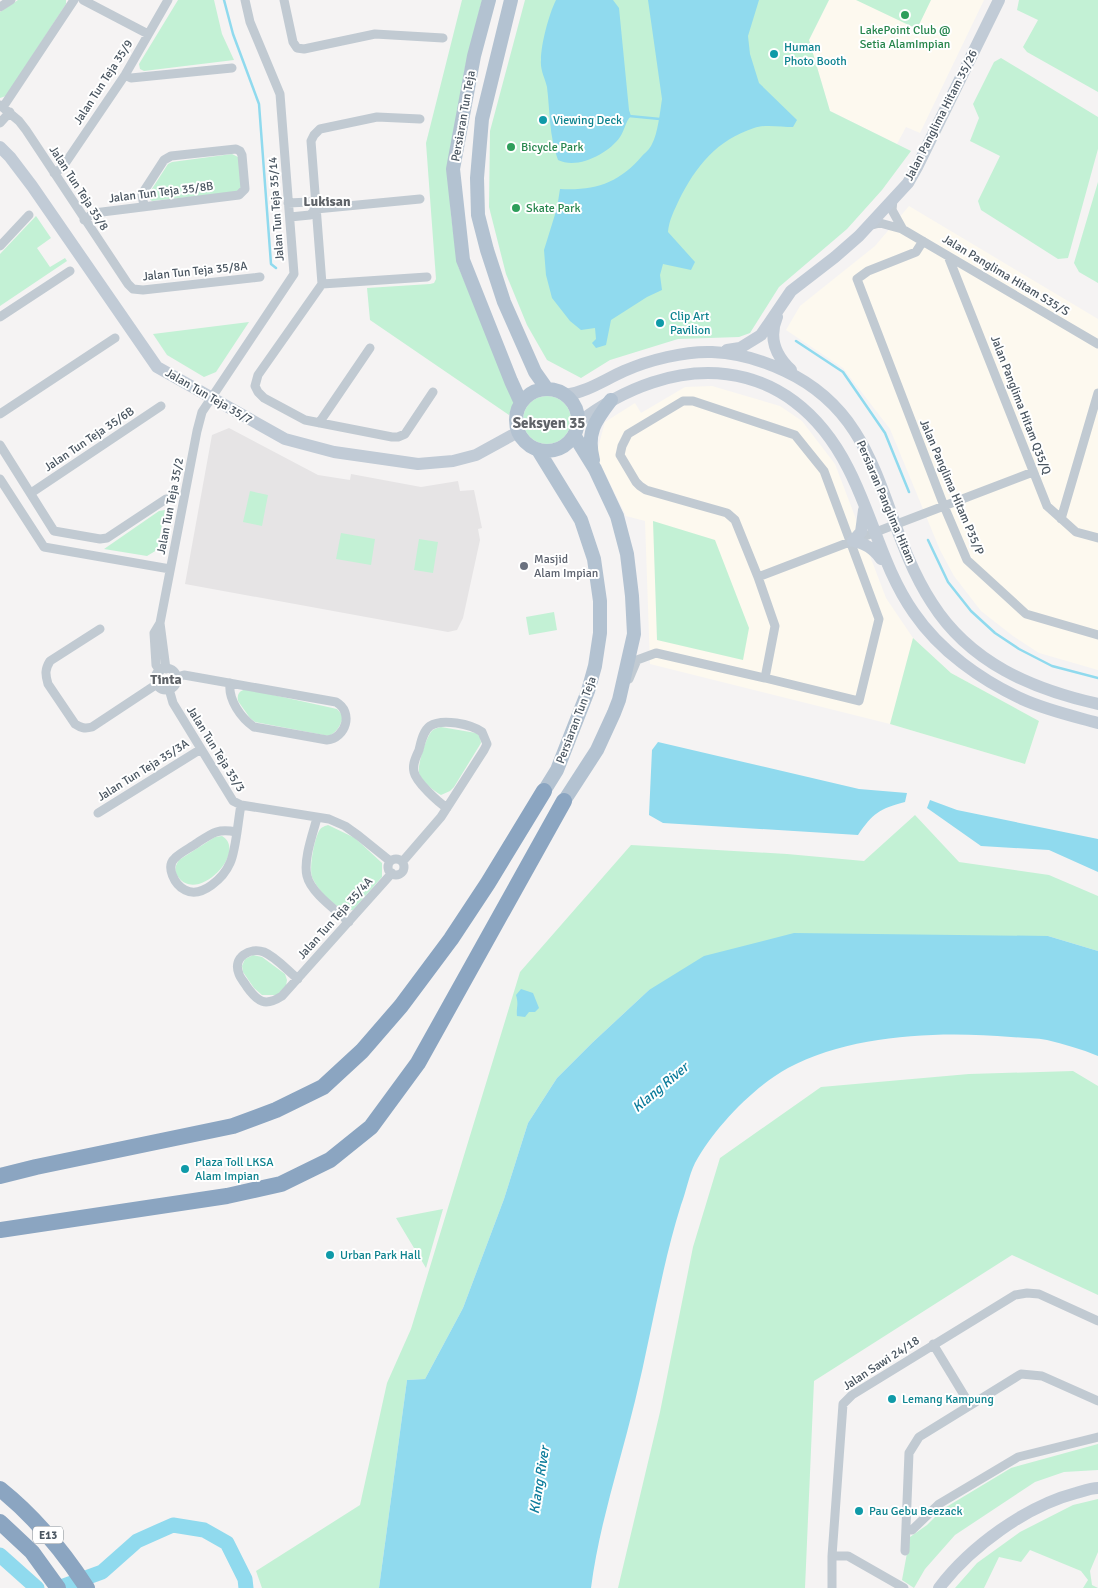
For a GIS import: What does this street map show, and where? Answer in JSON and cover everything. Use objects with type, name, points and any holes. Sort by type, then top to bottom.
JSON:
[{"type":"highway","points":[[0,1176],[233,1126],[276,1110],[323,1087],[362,1051],[402,1006],[488,883],[544,791]]},
{"type":"highway","points":[[0,1230],[227,1196],[281,1184],[330,1160],[371,1127],[418,1063],[564,801]]},
{"type":"highway","name":"E13","points":[[0,1489],[45,1531],[64,1553],[87,1588]]},
{"type":"highway","name":"E13","points":[[0,1522],[32,1552],[58,1588]]},
{"type":"main road","name":"Persiaran Tun Teja","points":[[489,0],[474,56],[453,169],[463,260],[511,381],[522,403]]},
{"type":"main road","name":"Persiaran Tun Teja","points":[[511,0],[482,118],[477,178],[478,215],[504,302],[535,372],[547,389]]},
{"type":"main road","name":"Jalan Panglima Hitam 35/26","points":[[713,352],[740,348],[751,343],[761,335],[792,291],[836,257],[908,183],[999,0]]},
{"type":"main road","name":"Jalan Tun Teja 35/7","points":[[0,147],[32,186],[157,367],[285,439],[334,452],[418,464],[453,461],[476,455],[518,432]]},
{"type":"main road","name":"Jalan Panglima Hitam 35/26","points":[[783,303],[775,321],[774,345],[781,360],[800,378]]},
{"type":"main road","name":"Persiaran Panglima Hitam","points":[[565,395],[579,393],[626,370],[688,353],[713,352],[746,356],[775,366],[800,378],[838,408],[855,431],[875,470],[904,549],[932,604],[954,630],[980,654],[1006,672],[1038,687],[1098,704]]},
{"type":"main road","name":"Persiaran Panglima Hitam","points":[[576,429],[611,400],[651,383],[688,374],[719,372],[749,377],[762,382],[796,402],[821,427],[834,444],[849,469],[887,567],[914,614],[936,639],[964,666],[1023,700],[1098,723]]},
{"type":"main road","points":[[547,389],[565,395],[577,410],[576,429],[566,445],[558,450],[549,452],[538,450],[526,444],[518,432],[516,417],[522,403],[533,393],[547,389]]},
{"type":"main road","points":[[595,470],[590,448],[590,434],[598,417],[611,400]]},
{"type":"main road","name":"Persiaran Tun Teja","points":[[564,801],[597,750],[619,700],[634,634],[627,554],[617,516],[576,429]]},
{"type":"main road","name":"Persiaran Tun Teja","points":[[538,450],[581,520],[594,559],[600,601],[600,633],[591,683],[557,770],[544,791]]},
{"type":"main road","points":[[851,541],[861,532],[865,507]]},
{"type":"main road","points":[[851,541],[865,544],[872,548],[887,567]]},
{"type":"main road","points":[[939,1588],[968,1555],[1013,1522],[1056,1498],[1098,1488]]},
{"type":"street","points":[[0,7],[10,0]]},
{"type":"street","points":[[0,123],[4,108],[74,0]]},
{"type":"street","points":[[83,0],[148,34]]},
{"type":"street","name":"Jalan Tun Teja 35/9","points":[[54,173],[62,168],[125,75],[168,0]]},
{"type":"street","name":"Jalan Tun Teja 35/14","points":[[212,398],[294,274],[280,94],[250,22],[245,0]]},
{"type":"street","points":[[284,0],[293,42],[297,48],[304,50],[375,34],[443,38]]},
{"type":"street","points":[[125,75],[131,78],[232,68]]},
{"type":"street","name":"Jalan Tun Teja 35/8","points":[[4,108],[30,135],[84,220],[128,284],[133,288]]},
{"type":"street","points":[[420,119],[377,117],[320,130],[314,135],[311,141],[322,284],[258,375],[255,386],[264,398],[305,420],[398,437],[405,434],[410,428],[433,392]]},
{"type":"street","name":"Jalan Tun Teja 35/8B","points":[[84,220],[94,213],[144,207],[240,195],[245,189],[240,151],[236,149],[172,156],[164,160],[142,194],[144,207]]},
{"type":"street","points":[[290,218],[310,216],[316,209],[420,199]]},
{"type":"street","points":[[893,199],[892,210],[902,228]]},
{"type":"street","points":[[288,204],[310,202],[316,209]]},
{"type":"street","points":[[0,246],[29,214]]},
{"type":"street","name":"Jalan Panglima Hitam S35/S","points":[[868,226],[880,223],[902,228],[1098,344]]},
{"type":"street","name":"Jalan Panglima Hitam P35/P","points":[[923,241],[916,252],[868,271],[857,279],[944,506],[967,560],[1026,614],[1098,635]]},
{"type":"street","name":"Jalan Panglima Hitam Q35/Q","points":[[948,256],[1047,506],[1076,532],[1098,538]]},
{"type":"street","points":[[0,317],[70,271]]},
{"type":"street","name":"Jalan Tun Teja 35/8A","points":[[133,288],[143,290],[260,276]]},
{"type":"street","points":[[322,284],[427,277]]},
{"type":"street","points":[[0,414],[115,338]]},
{"type":"street","points":[[320,423],[370,348]]},
{"type":"street","points":[[1062,519],[1098,394]]},
{"type":"street","name":"Jalan Tun Teja 35/2","points":[[160,623],[154,633],[156,665],[164,667],[160,623],[197,431],[202,412],[212,398]]},
{"type":"street","points":[[619,700],[637,660],[656,653],[859,701],[879,619],[824,471],[795,434],[693,401],[683,401],[628,434],[620,455],[640,486],[730,514],[735,520],[775,626],[764,678]]},
{"type":"street","name":"Jalan Tun Teja 35/6B","points":[[30,493],[161,406]]},
{"type":"street","points":[[0,446],[54,531],[100,539],[107,538],[166,499]]},
{"type":"street","points":[[758,577],[1034,472]]},
{"type":"street","points":[[0,479],[44,547],[170,569]]},
{"type":"street","points":[[100,629],[50,661],[46,668],[48,684],[79,728],[86,729],[92,727],[157,684]]},
{"type":"street","points":[[164,667],[174,671],[177,677],[175,686],[169,689],[161,688],[157,684],[156,678],[164,667]]},
{"type":"street","points":[[177,677],[184,675],[230,683],[336,702],[346,712],[347,719],[344,728],[339,735],[327,740],[254,727],[240,713],[232,698],[230,683]]},
{"type":"street","name":"Jalan Tun Teja 35/3","points":[[169,689],[173,703],[233,801],[241,806],[329,819],[345,826],[390,861]]},
{"type":"street","points":[[403,861],[441,817],[447,808],[487,744],[482,732],[471,726],[456,723],[438,723],[430,726],[424,733],[413,766],[414,774],[418,781],[441,805],[447,808]]},
{"type":"street","name":"Jalan Tun Teja 35/3A","points":[[98,812],[201,749]]},
{"type":"street","points":[[236,832],[215,831],[173,859],[170,868],[177,885],[186,892],[198,892],[217,881],[225,872],[231,861],[241,806]]},
{"type":"street","points":[[317,818],[310,844],[307,876],[313,888],[321,897],[349,922]]},
{"type":"street","points":[[397,858],[403,861],[405,867],[402,873],[396,875],[392,873],[388,866],[390,861],[397,858]]},
{"type":"street","name":"Jalan Tun Teja 35/4A","points":[[298,979],[261,951],[256,950],[245,953],[238,960],[239,974],[256,998],[265,1002],[273,1002],[282,996],[298,979],[392,873]]},
{"type":"street","name":"Jalan Sawi 24/18","points":[[832,1588],[832,1556],[843,1404],[852,1395],[1015,1295],[1027,1292],[1039,1294],[1098,1321]]},
{"type":"street","points":[[933,1344],[970,1405]]},
{"type":"street","points":[[905,1550],[909,1453],[919,1437],[1020,1374],[1042,1376],[1098,1401]]},
{"type":"street","points":[[906,1530],[912,1530],[939,1504],[1018,1457],[1098,1437]]},
{"type":"street","points":[[832,1556],[848,1556],[904,1588]]},
{"type":"shaded area","points":[[829,0],[984,0],[920,133],[906,127],[897,144],[830,111],[809,40]]},
{"type":"shaded area","points":[[909,206],[1098,319],[1098,670],[1039,653],[981,611],[954,576],[940,550],[890,429],[843,368],[786,330],[800,306],[875,246]]},
{"type":"shaded area","points":[[712,386],[780,406],[802,421],[835,464],[886,598],[913,638],[951,673],[1039,721],[1025,764],[890,724],[650,664],[645,521],[626,516],[596,455],[605,422],[635,403],[641,413],[685,387]]},
{"type":"shaded area","points":[[229,428],[318,475],[350,480],[351,474],[421,487],[458,481],[460,491],[474,490],[482,528],[478,529],[480,540],[463,618],[457,630],[448,632],[185,584],[212,435]]},
{"type":"green space","points":[[18,0],[66,0],[66,4],[6,96],[0,98],[0,12]]},
{"type":"green space","points":[[178,0],[214,0],[222,34],[234,60],[144,71],[140,69],[139,64]]},
{"type":"green space","points":[[462,0],[482,0],[465,68],[448,167],[451,215],[458,266],[515,401],[509,415],[370,320],[367,288],[430,284],[434,283],[436,279],[426,143]]},
{"type":"green space","points":[[525,0],[829,0],[809,40],[830,111],[911,151],[882,190],[847,229],[779,287],[750,333],[739,337],[678,339],[610,360],[581,378],[547,360],[527,325],[506,274],[489,207],[490,131]]},
{"type":"green space","name":"LakePoint Club @ Setia AlamImpian","points":[[856,0],[931,0],[917,29]]},
{"type":"green space","points":[[1019,0],[1098,0],[1098,92],[1027,52],[1023,47],[1038,20],[1017,10]]},
{"type":"green space","points":[[1001,58],[1098,117],[1098,149],[1068,258],[1058,259],[981,210],[978,201],[1000,156],[970,141],[979,118],[973,104],[994,62]]},
{"type":"green space","points":[[232,154],[240,158],[241,188],[236,192],[152,201],[149,199],[148,195],[168,164]]},
{"type":"green space","points":[[1098,182],[1098,283],[1079,272],[1074,263]]},
{"type":"green space","points":[[36,216],[51,238],[37,248],[50,267],[65,258],[67,261],[0,306],[0,254]]},
{"type":"green space","points":[[249,322],[216,372],[204,377],[167,355],[153,334]]},
{"type":"green space","points":[[547,396],[556,398],[564,403],[569,411],[571,420],[569,429],[564,437],[556,442],[547,444],[538,442],[530,437],[525,429],[523,420],[525,411],[530,403],[538,398]]},
{"type":"green space","points":[[250,491],[268,495],[262,526],[243,522]]},
{"type":"green space","points":[[165,510],[157,550],[147,556],[104,549],[159,511]]},
{"type":"green space","points":[[653,521],[715,540],[749,628],[743,660],[657,640]]},
{"type":"green space","points":[[341,533],[375,539],[371,565],[336,559]]},
{"type":"green space","points":[[419,539],[438,542],[433,573],[414,570]]},
{"type":"green space","points":[[554,612],[557,630],[529,635],[526,617]]},
{"type":"green space","points":[[913,638],[951,673],[1039,721],[1025,764],[890,724]]},
{"type":"green space","points":[[246,689],[337,709],[343,716],[340,725],[329,736],[255,722],[238,701],[239,693]]},
{"type":"green space","points":[[441,727],[476,733],[480,736],[481,743],[454,787],[441,795],[431,788],[420,776],[419,764],[429,735],[433,730]]},
{"type":"green space","points":[[915,815],[959,862],[1049,875],[1098,896],[1098,951],[1048,936],[649,990],[557,1078],[528,1123],[504,1199],[463,1308],[425,1379],[407,1380],[379,1588],[262,1588],[256,1571],[360,1505],[387,1383],[411,1329],[520,972],[631,845],[787,854],[864,861]]},
{"type":"green space","points":[[328,825],[355,838],[382,863],[382,877],[353,910],[341,908],[329,900],[312,877],[315,841],[320,830]]},
{"type":"green space","points":[[222,836],[228,843],[229,852],[218,872],[208,880],[198,884],[188,884],[179,878],[175,870],[179,860],[215,837]]},
{"type":"green space","points":[[253,955],[262,957],[285,974],[286,986],[277,995],[262,995],[254,988],[243,972],[242,966],[245,959]]},
{"type":"green space","points":[[1073,1071],[1098,1086],[1098,1295],[1012,1255],[814,1381],[805,1588],[618,1588],[660,1412],[693,1247],[720,1158],[821,1087],[969,1074]]},
{"type":"green space","points":[[443,1209],[426,1268],[396,1218]]},
{"type":"green space","points":[[1098,1444],[1098,1470],[1064,1472],[1035,1482],[955,1535],[925,1569],[914,1588],[902,1580],[910,1537],[927,1525],[943,1509],[1011,1468]]},
{"type":"green space","points":[[1098,1499],[1098,1552],[1090,1571],[1092,1585],[1098,1588],[1083,1588],[1088,1580],[1081,1571],[1030,1550],[1021,1562],[999,1557],[984,1588],[955,1588],[977,1563],[1020,1532],[1073,1505]]},
{"type":"water","points":[[556,0],[613,0],[619,8],[631,116],[620,137],[608,149],[592,158],[575,163],[566,163],[558,160],[551,133],[547,87],[541,67],[544,38]]},
{"type":"water","points":[[648,0],[759,0],[748,36],[750,54],[759,83],[797,120],[793,127],[763,126],[741,133],[718,147],[700,165],[679,200],[668,232],[695,262],[691,270],[663,264],[660,275],[662,290],[647,297],[611,320],[606,345],[596,348],[592,343],[596,339],[595,328],[581,330],[570,321],[552,298],[546,275],[544,250],[557,208],[560,189],[595,187],[615,179],[649,149],[654,139],[662,99]]},
{"type":"water","points":[[658,742],[859,789],[907,793],[905,802],[877,813],[858,835],[663,823],[649,815],[652,750]]},
{"type":"water","points":[[930,800],[957,810],[1098,839],[1098,872],[1049,850],[981,846],[927,808]]},
{"type":"water","name":"Klang River","points":[[794,933],[1048,936],[1098,951],[1098,1056],[1047,1040],[984,1035],[926,1035],[868,1042],[840,1048],[788,1068],[761,1086],[748,1097],[713,1136],[695,1163],[691,1173],[674,1229],[635,1401],[604,1517],[591,1588],[379,1588],[407,1380],[425,1379],[463,1308],[504,1199],[528,1123],[557,1078],[649,990],[704,956]]},
{"type":"water","points":[[521,989],[533,993],[539,1008],[535,1012],[529,1012],[525,1017],[517,1016],[516,995]]},
{"type":"waterway","points":[[224,0],[233,34],[259,104],[271,264],[276,268]]},
{"type":"waterway","points":[[629,116],[660,119]]},
{"type":"waterway","points":[[796,341],[843,372],[885,433],[909,492]]},
{"type":"waterway","points":[[928,540],[948,582],[971,611],[995,633],[1019,649],[1052,666],[1098,678]]},
{"type":"waterway","points":[[58,1588],[102,1572],[137,1541],[173,1525],[204,1530],[227,1543],[245,1579],[246,1588]]},
{"type":"waterway","points":[[0,1555],[37,1588]]},
{"type":"place","name":"LakePoint Club @ Setia AlamImpian","points":[[905,15]]},
{"type":"place","name":"Human Photo Booth","points":[[774,54]]},
{"type":"place","name":"Viewing Deck","points":[[543,120]]},
{"type":"place","name":"Bicycle Park","points":[[511,147]]},
{"type":"place","name":"Skate Park","points":[[516,208]]},
{"type":"place","name":"Clip Art Pavilion","points":[[660,323]]},
{"type":"place","name":"Masjid Alam Impian","points":[[524,566]]},
{"type":"place","name":"Plaza Toll LKSA Alam Impian","points":[[185,1169]]},
{"type":"place","name":"Urban Park Hall","points":[[330,1255]]},
{"type":"place","name":"Lemang Kampung","points":[[892,1399]]},
{"type":"place","name":"Pau Gebu Beezack","points":[[859,1511]]},
{"type":"district","name":"Lukisan","points":[[327,201]]},
{"type":"district","name":"Seksyen 35","points":[[549,423]]},
{"type":"district","name":"Tinta","points":[[166,679]]}]
